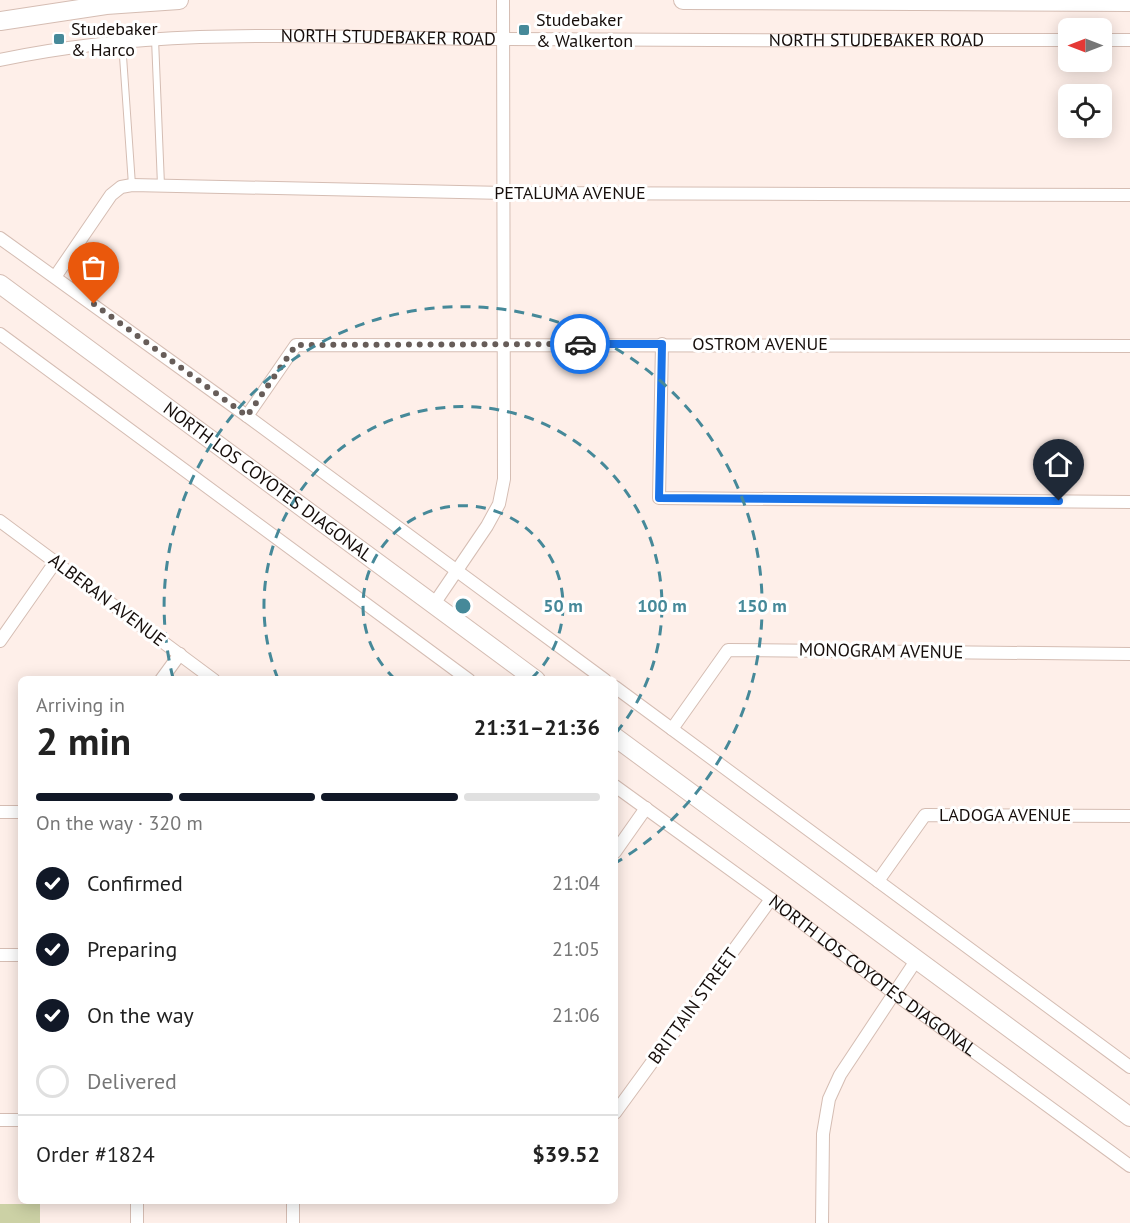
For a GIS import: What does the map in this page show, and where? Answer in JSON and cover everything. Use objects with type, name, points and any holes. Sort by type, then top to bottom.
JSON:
[{"type":"main road","points":[[0,21],[106,5],[179,0]]},
{"type":"main road","points":[[683,0],[1130,2]]},
{"type":"main road","name":"NORTH LOS COYOTES DIAGONAL","points":[[0,284],[531,676]]},
{"type":"main road","points":[[618,739],[1130,1117]]},
{"type":"street","points":[[434,604],[487,526],[499,504],[504,479],[503,0]]},
{"type":"street","name":"NORTH STUDEBAKER ROAD","points":[[0,60],[122,41],[229,36],[1058,40]]},
{"type":"street","points":[[1112,40],[1130,40]]},
{"type":"street","points":[[56,277],[111,195],[121,187],[132,185]]},
{"type":"street","name":"PETALUMA AVENUE","points":[[132,185],[505,193],[1130,195]]},
{"type":"street","points":[[0,238],[247,416],[600,676]]},
{"type":"street","points":[[0,334],[464,676]]},
{"type":"street","points":[[662,344],[659,498],[1130,502]]},
{"type":"street","name":"OSTROM AVENUE","points":[[247,416],[296,345],[1130,346]]},
{"type":"street","name":"ALBERAN AVENUE","points":[[0,521],[209,676]]},
{"type":"street","points":[[0,641],[56,561]]},
{"type":"street","name":"MONOGRAM AVENUE","points":[[672,729],[728,650],[1130,654]]},
{"type":"street","points":[[164,676],[180,654]]},
{"type":"street","points":[[618,689],[1130,1067]]},
{"type":"street","name":"NORTH LOS COYOTES DIAGONAL","points":[[618,788],[1130,1166]]},
{"type":"street","points":[[618,848],[646,808]]},
{"type":"street","points":[[0,812],[18,812]]},
{"type":"street","name":"LADOGA AVENUE","points":[[878,881],[925,815],[1130,816]]},
{"type":"street","name":"BRITTAIN STREET","points":[[618,1109],[771,899]]},
{"type":"street","points":[[0,956],[18,955]]},
{"type":"street","points":[[822,1223],[823,1134],[829,1099],[840,1075],[918,959]]},
{"type":"street","points":[[0,1120],[18,1120]]},
{"type":"street","points":[[136,1223],[137,1204]]},
{"type":"street","points":[[293,1204],[293,1223]]},
{"type":"lane","points":[[155,39],[161,185]]},
{"type":"lane","points":[[122,41],[132,185]]},
{"type":"green space","points":[[0,1204],[40,1204],[40,1223],[0,1223]]},
{"type":"way so far","points":[[94,304],[247,416],[296,345],[580,344]]},
{"type":"place","name":"Studebaker & Walkerton","points":[[524,30]]},
{"type":"place","name":"Studebaker & Harco","points":[[59,39]]},
{"type":"route","points":[[580,344],[662,344],[659,498],[1059,501]]}]
